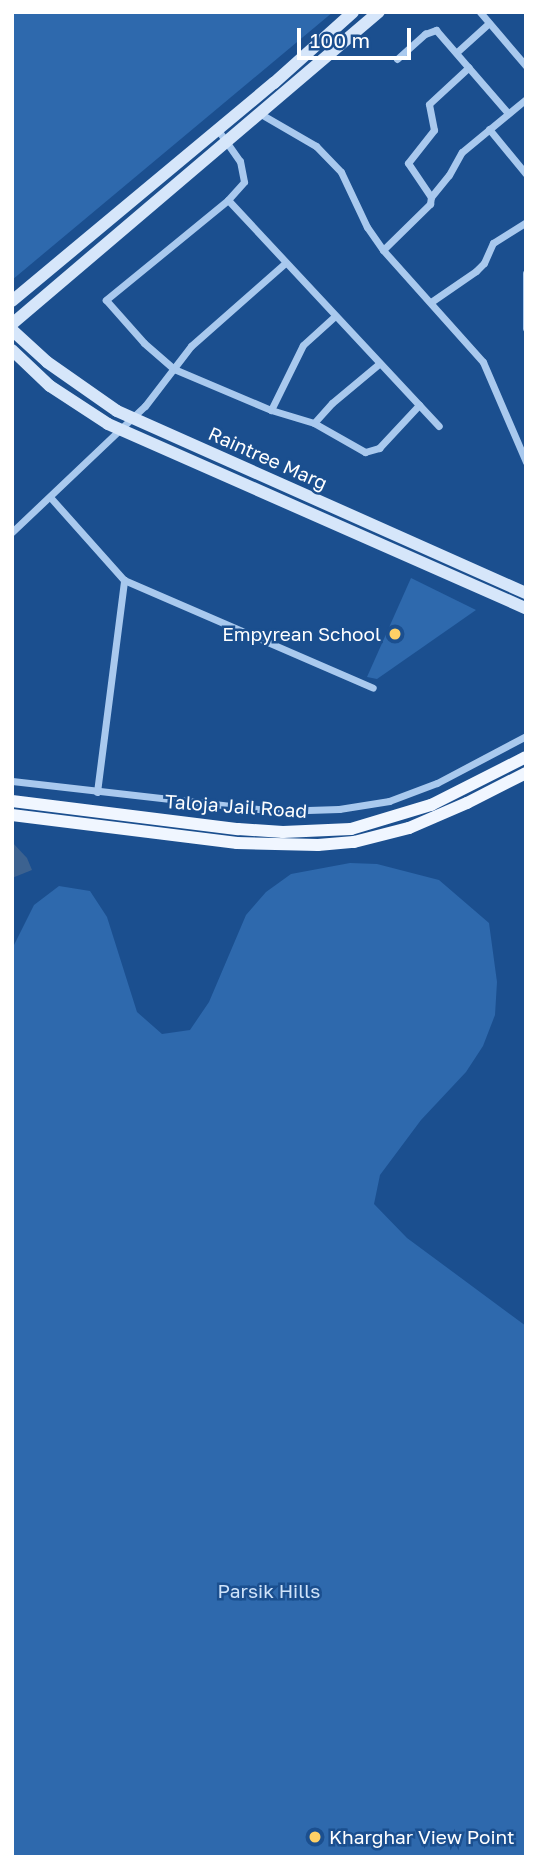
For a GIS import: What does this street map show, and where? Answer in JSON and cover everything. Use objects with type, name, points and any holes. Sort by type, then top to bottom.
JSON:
[{"type":"main road","points":[[12,324],[272,90],[303,56],[353,12]]},
{"type":"main road","points":[[12,301],[222,135],[259,113],[272,90],[304,76],[379,12]]},
{"type":"main road","points":[[326,36],[331,53]]},
{"type":"main road","name":"Raintree Marg","points":[[12,330],[35,353],[82,389],[117,411],[526,593]]},
{"type":"main road","name":"Raintree Marg","points":[[12,350],[50,386],[118,429],[526,608]]},
{"type":"main road","name":"Taloja Jail Road","points":[[12,801],[238,830],[340,830],[378,823],[431,805],[526,757]]},
{"type":"main road","name":"Taloja Jail Road","points":[[12,815],[237,843],[330,844],[372,838],[409,828],[526,773]]},
{"type":"street","points":[[480,12],[526,66]]},
{"type":"street","points":[[457,52],[489,23]]},
{"type":"street","points":[[397,59],[425,34],[436,30],[508,113]]},
{"type":"street","points":[[431,197],[408,163],[433,130],[429,104],[469,67]]},
{"type":"street","points":[[383,250],[426,211],[431,197],[449,175],[462,152],[526,99]]},
{"type":"street","points":[[259,113],[301,136],[334,163],[383,250],[483,362],[522,447],[526,463]]},
{"type":"street","points":[[489,129],[526,174]]},
{"type":"street","points":[[222,135],[245,173],[244,182],[228,200],[106,300],[144,343],[174,369],[271,410],[314,423],[365,452],[371,452],[383,445],[419,405]]},
{"type":"street","points":[[228,200],[439,426]]},
{"type":"street","points":[[431,302],[476,271],[494,243],[526,222]]},
{"type":"street","points":[[12,532],[133,417],[191,346],[285,263]]},
{"type":"street","points":[[526,273],[526,328]]},
{"type":"street","points":[[271,410],[303,345],[335,316]]},
{"type":"street","points":[[314,423],[332,403],[380,363]]},
{"type":"street","points":[[50,497],[124,580],[373,688]]},
{"type":"street","points":[[97,792],[124,580]]},
{"type":"street","points":[[12,780],[277,811],[339,809],[389,800],[437,783],[526,736]]},
{"type":"green space","points":[[12,12],[333,12],[12,280]]},
{"type":"green space","points":[[411,578],[476,610],[377,679],[367,677]]},
{"type":"green space","name":"Parsik Hills","points":[[350,863],[377,864],[439,880],[489,923],[497,982],[495,1015],[483,1046],[466,1072],[421,1120],[380,1175],[374,1204],[407,1238],[526,1326],[526,1857],[12,1857],[12,949],[34,905],[59,886],[90,891],[107,917],[137,1012],[162,1034],[190,1030],[209,1002],[246,915],[266,892],[291,874]]},
{"type":"shaded area","points":[[12,842],[27,858],[32,870],[12,878]]},
{"type":"place","name":"Empyrean School","points":[[395,634]]},
{"type":"place","name":"Kharghar View Point","points":[[315,1837]]}]
